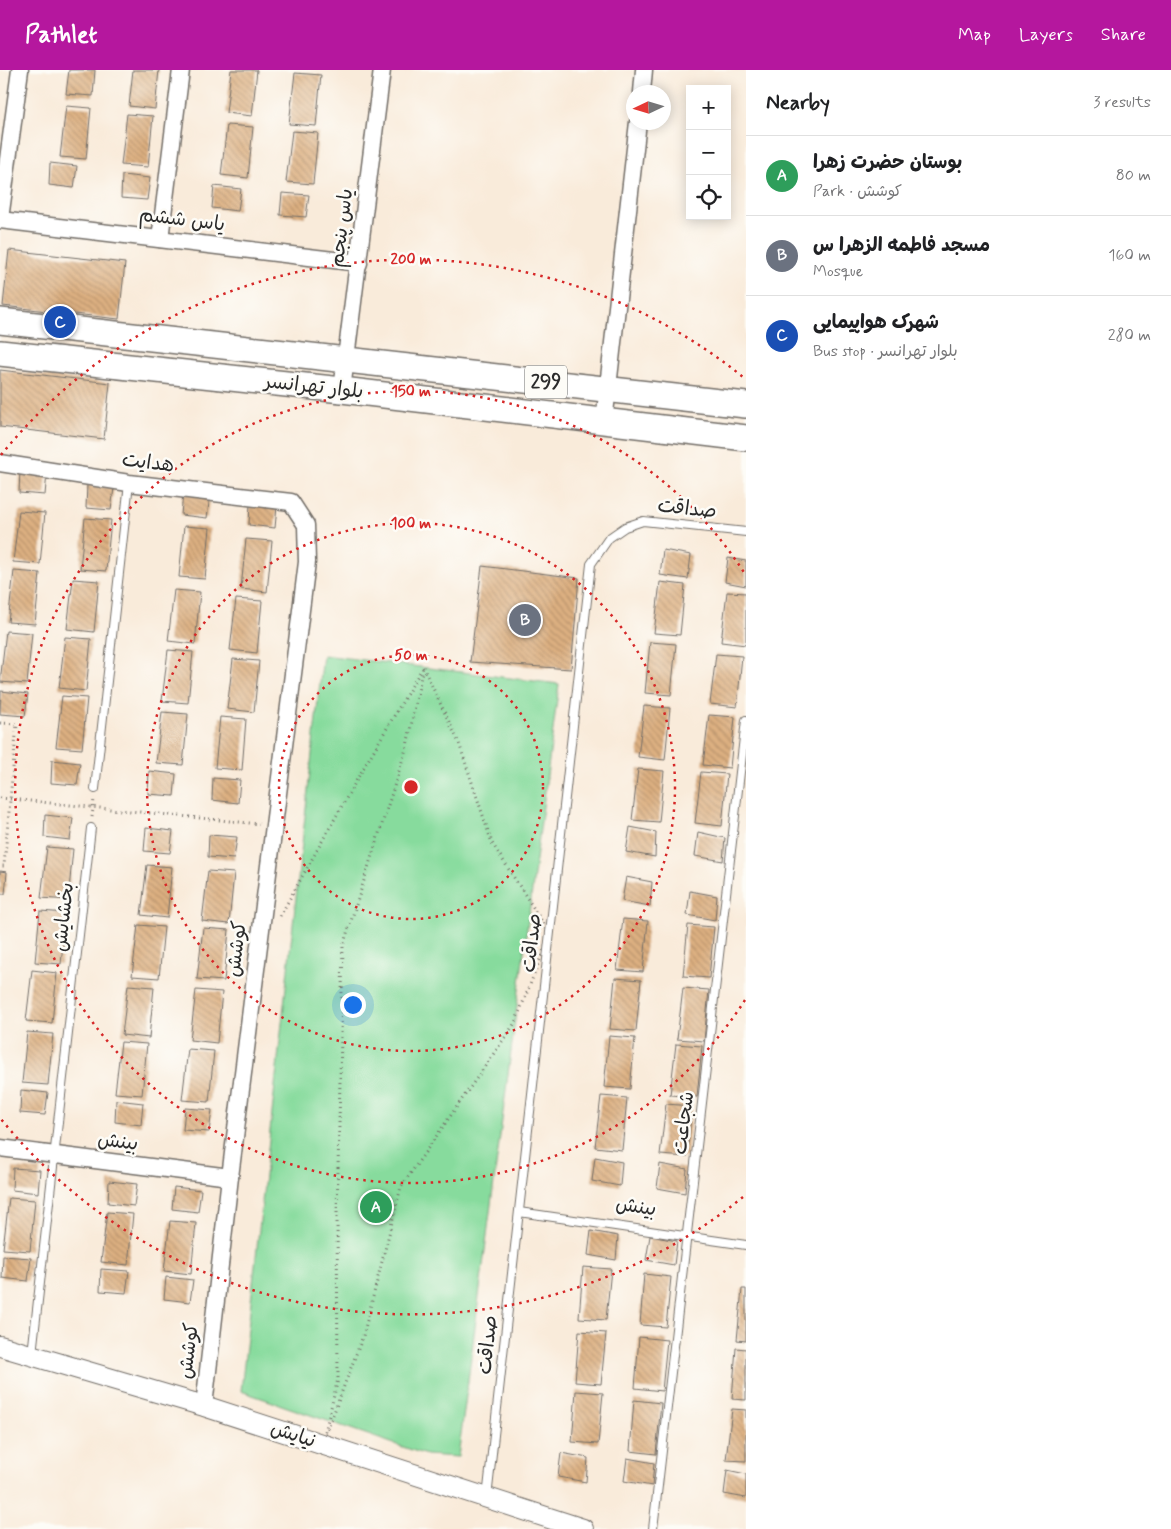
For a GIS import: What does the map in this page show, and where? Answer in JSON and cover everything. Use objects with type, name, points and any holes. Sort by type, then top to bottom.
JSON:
[{"type":"main road","name":"بلوار تهرانسر","points":[[0,321],[746,405]]},
{"type":"main road","name":"بلوار تهرانسر","points":[[0,353],[342,390],[746,438]]},
{"type":"street","points":[[0,220],[20,70]]},
{"type":"street","points":[[160,239],[181,70]]},
{"type":"street","name":"یاس پنجم","points":[[342,390],[382,70]]},
{"type":"street","points":[[643,85],[644,70]]},
{"type":"street","points":[[604,422],[637,130]]},
{"type":"street","name":"یاس ششم","points":[[0,220],[359,263]]},
{"type":"street","name":"هدایت","points":[[0,463],[129,483],[291,502]]},
{"type":"street","name":"کوشش","points":[[204,1406],[230,1177],[307,562],[306,525],[291,502]]},
{"type":"street","name":"بینش","points":[[0,1148],[230,1177]]},
{"type":"street","name":"نیایش","points":[[0,1346],[204,1406],[584,1529]]},
{"type":"lane","points":[[95,789],[129,483]]},
{"type":"lane","name":"صداقت","points":[[487,1498],[591,564],[609,538],[625,527],[643,521],[746,532]]},
{"type":"lane","name":"شجاعت","points":[[654,1529],[746,720]]},
{"type":"lane","name":"بخشایش","points":[[32,1356],[91,828]]},
{"type":"lane","name":"بینش","points":[[519,1212],[746,1245]]},
{"type":"path","points":[[322,1444],[363,1336],[401,1186],[515,1023],[550,934],[492,842],[460,743],[423,667]]},
{"type":"path","points":[[278,920],[423,667]]},
{"type":"path","points":[[322,1444],[338,1379],[336,1214],[343,946],[407,746],[423,667]]},
{"type":"path","points":[[0,723],[17,724],[4,866],[0,866]]},
{"type":"path","points":[[91,828],[95,789]]},
{"type":"path","points":[[0,798],[274,825]]},
{"type":"green space","points":[[323,655],[559,684],[458,1457],[426,1455],[241,1391]]},
{"type":"building","points":[[69,70],[95,70],[93,96],[66,94]]},
{"type":"building","points":[[133,70],[159,70],[155,109],[129,106]]},
{"type":"building","points":[[231,70],[257,70],[252,116],[226,113]]},
{"type":"building","points":[[295,73],[321,75],[316,126],[289,124]]},
{"type":"building","points":[[66,106],[91,108],[86,159],[60,157]]},
{"type":"building","points":[[127,114],[153,116],[148,167],[121,165]]},
{"type":"building","points":[[227,125],[253,127],[248,178],[221,175]]},
{"type":"building","points":[[292,131],[318,133],[313,184],[286,182]]},
{"type":"building","points":[[50,163],[77,166],[74,188],[49,185]]},
{"type":"building","points":[[122,175],[150,178],[147,200],[121,198]]},
{"type":"building","points":[[214,186],[241,189],[238,211],[212,208]]},
{"type":"building","points":[[282,193],[309,195],[306,217],[280,215]]},
{"type":"building","points":[[9,250],[125,263],[119,319],[3,306]]},
{"type":"building","points":[[0,370],[110,383],[104,439],[0,427]]},
{"type":"building","points":[[20,470],[47,473],[45,495],[19,493]]},
{"type":"building","points":[[87,485],[114,488],[111,510],[86,508]]},
{"type":"building","points":[[183,493],[210,495],[207,518],[181,515]]},
{"type":"building","points":[[250,503],[277,506],[275,528],[249,525]]},
{"type":"building","points":[[19,511],[45,513],[40,564],[13,562]]},
{"type":"building","points":[[85,518],[111,520],[106,571],[80,569]]},
{"type":"building","points":[[184,526],[210,528],[205,579],[179,577]]},
{"type":"building","points":[[246,539],[272,541],[267,592],[241,589]]},
{"type":"building","points":[[663,550],[691,555],[688,579],[660,575]]},
{"type":"building","points":[[728,558],[746,561],[746,586],[725,582]]},
{"type":"building","points":[[482,566],[579,578],[571,669],[470,662]]},
{"type":"building","points":[[14,571],[40,573],[35,624],[8,622]]},
{"type":"building","points":[[73,579],[99,581],[94,632],[67,629]]},
{"type":"building","points":[[660,582],[685,585],[680,635],[654,633]]},
{"type":"building","points":[[174,590],[200,592],[195,644],[168,641]]},
{"type":"building","points":[[727,592],[746,593],[746,645],[721,642]]},
{"type":"building","points":[[236,599],[262,601],[257,653],[230,650]]},
{"type":"building","points":[[6,631],[32,633],[27,684],[0,682]]},
{"type":"building","points":[[65,637],[91,639],[86,691],[59,688]]},
{"type":"building","points":[[650,642],[676,644],[671,695],[645,693]]},
{"type":"building","points":[[168,650],[193,652],[188,703],[162,701]]},
{"type":"building","points":[[716,654],[742,656],[737,707],[710,704]]},
{"type":"building","points":[[233,659],[259,661],[254,712],[227,709]]},
{"type":"building","points":[[1,691],[28,694],[25,716],[0,714]]},
{"type":"building","points":[[62,696],[87,698],[82,749],[56,747]]},
{"type":"building","points":[[644,706],[670,708],[665,760],[638,757]]},
{"type":"building","points":[[162,712],[188,714],[183,765],[156,763]]},
{"type":"building","points":[[709,715],[735,717],[730,768],[703,765]]},
{"type":"building","points":[[220,717],[246,719],[242,770],[215,768]]},
{"type":"building","points":[[52,760],[80,763],[77,785],[51,783]]},
{"type":"building","points":[[638,769],[664,771],[659,822],[632,820]]},
{"type":"building","points":[[149,771],[176,774],[174,796],[148,794]]},
{"type":"building","points":[[701,772],[727,774],[722,826],[695,823]]},
{"type":"building","points":[[213,778],[240,780],[238,803],[212,800]]},
{"type":"building","points":[[45,815],[73,818],[70,840],[44,837]]},
{"type":"building","points":[[630,827],[656,832],[655,857],[626,852]]},
{"type":"building","points":[[146,828],[173,831],[170,853],[144,851]]},
{"type":"building","points":[[698,832],[725,838],[723,861],[695,856]]},
{"type":"building","points":[[209,835],[237,837],[234,859],[208,857]]},
{"type":"building","points":[[47,847],[73,849],[68,900],[41,898]]},
{"type":"building","points":[[147,865],[172,867],[167,918],[141,915]]},
{"type":"building","points":[[0,871],[7,872],[5,894],[0,894]]},
{"type":"building","points":[[208,871],[234,873],[229,924],[202,921]]},
{"type":"building","points":[[626,877],[652,882],[650,906],[622,901]]},
{"type":"building","points":[[690,891],[717,896],[715,920],[687,915]]},
{"type":"building","points":[[40,911],[66,913],[61,964],[35,962]]},
{"type":"building","points":[[623,919],[648,921],[643,972],[617,970]]},
{"type":"building","points":[[138,925],[164,927],[159,978],[132,976]]},
{"type":"building","points":[[688,925],[714,927],[709,978],[683,976]]},
{"type":"building","points":[[203,928],[229,930],[224,981],[197,979]]},
{"type":"building","points":[[32,970],[57,973],[52,1023],[26,1021]]},
{"type":"building","points":[[615,978],[641,980],[636,1031],[610,1029]]},
{"type":"building","points":[[128,985],[154,987],[149,1038],[122,1035]]},
{"type":"building","points":[[683,988],[709,990],[704,1041],[677,1039]]},
{"type":"building","points":[[196,990],[222,992],[217,1043],[190,1040]]},
{"type":"building","points":[[27,1032],[53,1034],[48,1085],[22,1083]]},
{"type":"building","points":[[609,1036],[635,1038],[630,1089],[604,1087]]},
{"type":"building","points":[[121,1042],[147,1044],[142,1095],[115,1093]]},
{"type":"building","points":[[676,1044],[702,1046],[697,1097],[670,1095]]},
{"type":"building","points":[[188,1049],[214,1051],[209,1102],[182,1100]]},
{"type":"building","points":[[21,1090],[48,1093],[45,1115],[20,1113]]},
{"type":"building","points":[[601,1096],[627,1098],[622,1150],[595,1147]]},
{"type":"building","points":[[116,1100],[143,1103],[141,1125],[115,1122]]},
{"type":"building","points":[[666,1104],[692,1106],[687,1157],[660,1155]]},
{"type":"building","points":[[185,1108],[212,1110],[209,1132],[183,1130]]},
{"type":"building","points":[[595,1157],[622,1162],[620,1186],[592,1181]]},
{"type":"building","points":[[660,1164],[687,1169],[685,1193],[657,1188]]},
{"type":"building","points":[[13,1168],[40,1170],[38,1193],[12,1190]]},
{"type":"building","points":[[109,1181],[137,1184],[134,1206],[108,1203]]},
{"type":"building","points":[[174,1187],[201,1190],[198,1212],[172,1209]]},
{"type":"building","points":[[9,1198],[35,1200],[30,1251],[3,1249]]},
{"type":"building","points":[[107,1212],[133,1214],[128,1265],[101,1262]]},
{"type":"building","points":[[170,1221],[196,1223],[191,1274],[164,1271]]},
{"type":"building","points":[[591,1231],[618,1236],[616,1260],[588,1255]]},
{"type":"building","points":[[650,1236],[677,1241],[674,1265],[646,1260]]},
{"type":"building","points":[[3,1256],[31,1258],[28,1281],[2,1278]]},
{"type":"building","points":[[583,1267],[611,1269],[606,1320],[579,1318]]},
{"type":"building","points":[[101,1269],[129,1271],[126,1293],[100,1291]]},
{"type":"building","points":[[644,1274],[671,1277],[666,1327],[640,1325]]},
{"type":"building","points":[[166,1277],[193,1280],[190,1302],[164,1299]]},
{"type":"building","points":[[742,1289],[746,1289],[746,1341],[737,1340]]},
{"type":"building","points":[[579,1331],[606,1333],[601,1384],[575,1382]]},
{"type":"building","points":[[639,1337],[667,1340],[662,1391],[635,1388]]},
{"type":"building","points":[[736,1348],[746,1349],[746,1400],[732,1399]]},
{"type":"building","points":[[576,1391],[603,1393],[598,1444],[572,1442]]},
{"type":"building","points":[[634,1400],[661,1403],[656,1454],[630,1451]]},
{"type":"building","points":[[732,1409],[746,1410],[746,1461],[726,1460]]},
{"type":"building","points":[[561,1453],[588,1458],[586,1482],[558,1477]]},
{"type":"building","points":[[627,1458],[654,1463],[652,1486],[624,1481]]},
{"type":"building","points":[[727,1470],[746,1474],[746,1498],[724,1494]]},
{"type":"place","name":"شهرک هواپیمایی","points":[[60,322]]},
{"type":"place","name":"مسجد فاطمه الزهرا س","points":[[525,620]]},
{"type":"place","name":"بوستان حضرت زهرا","points":[[376,1207]]}]
